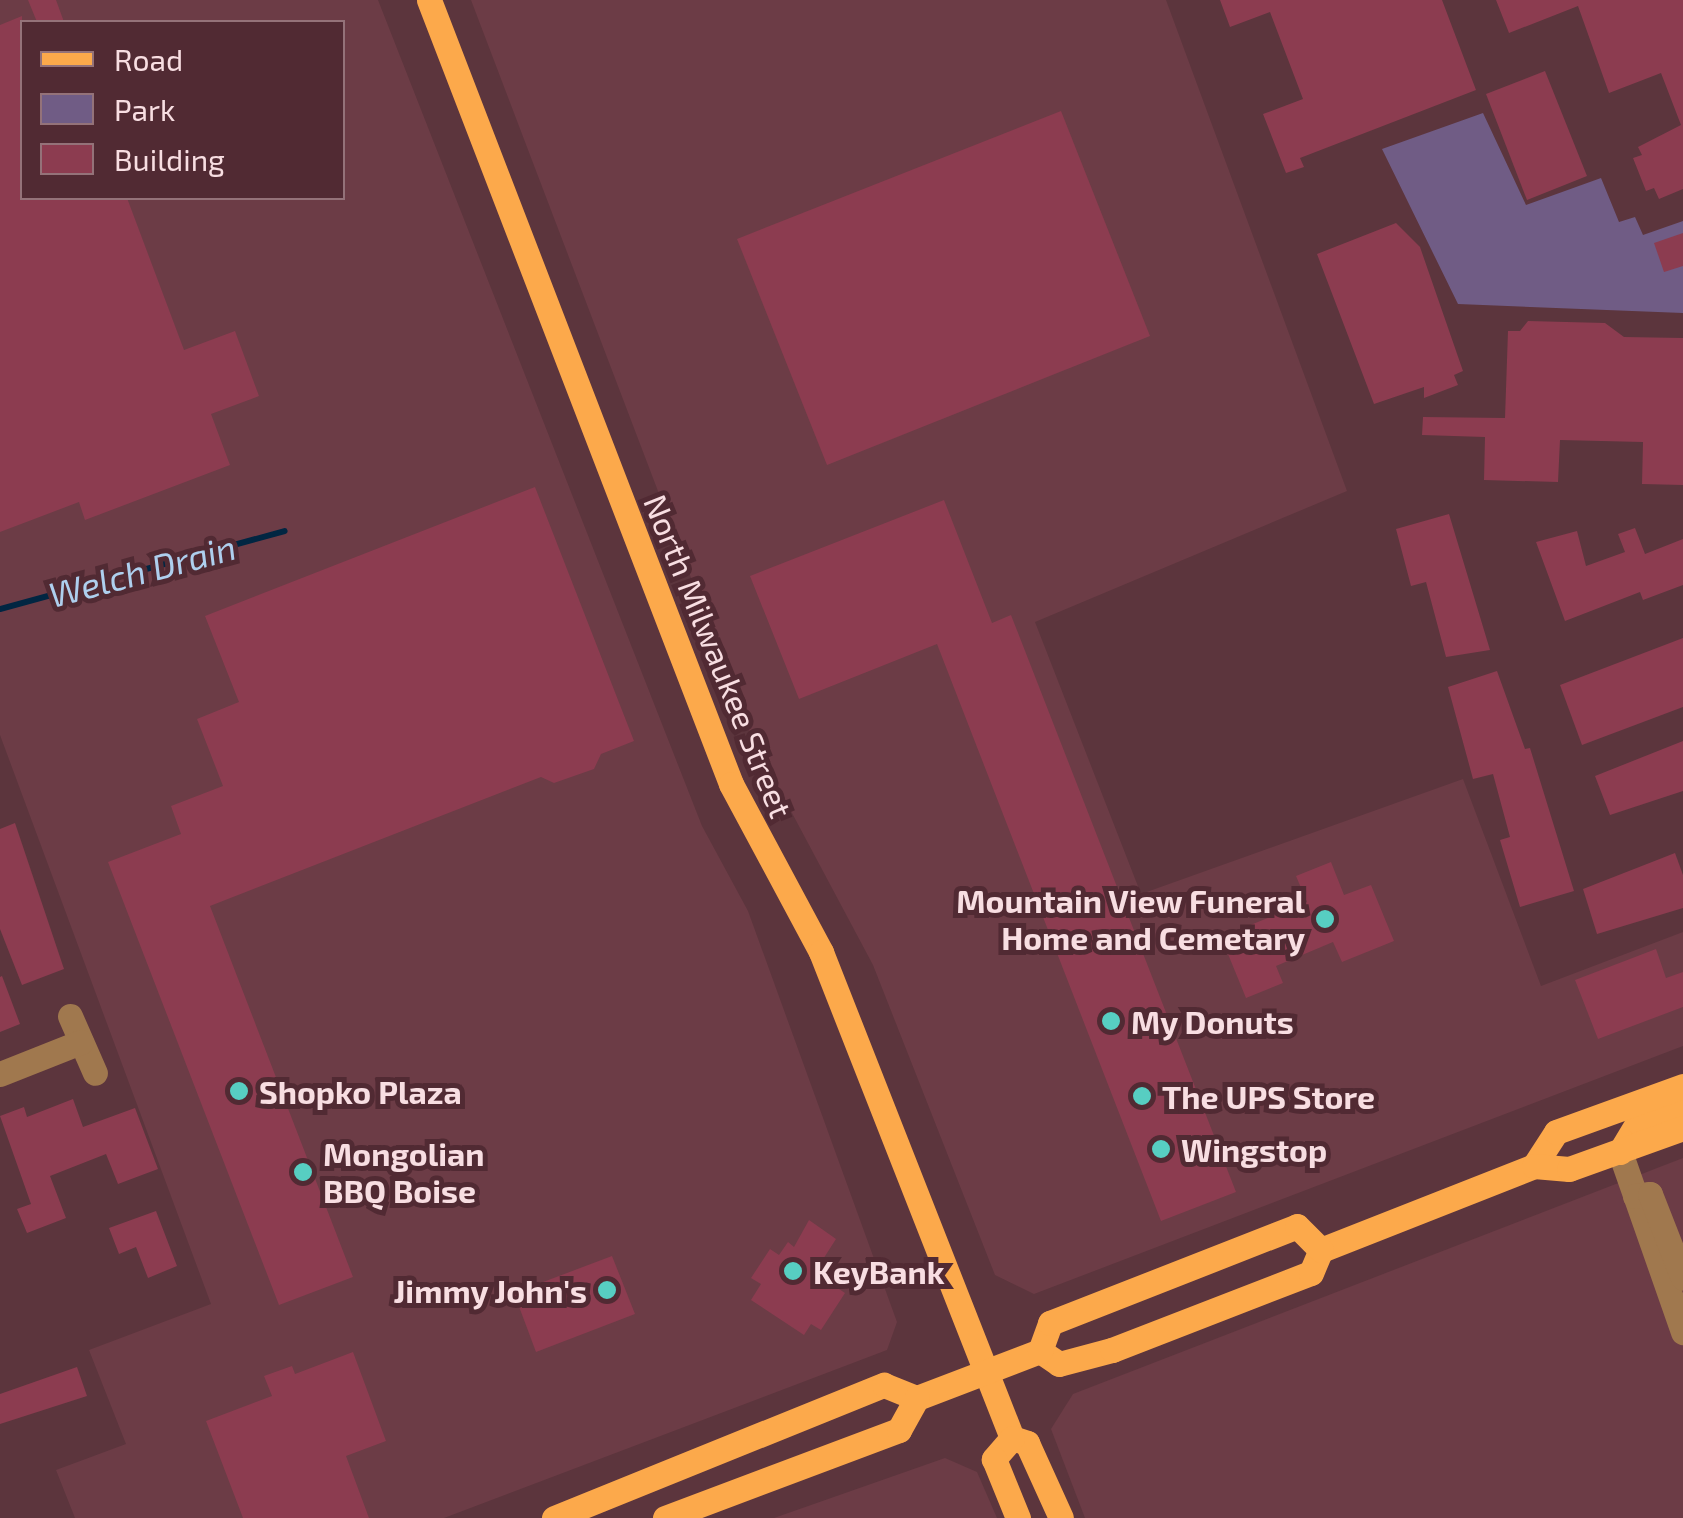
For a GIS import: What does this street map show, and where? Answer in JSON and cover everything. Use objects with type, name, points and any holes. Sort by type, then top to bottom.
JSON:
[{"type":"main road","name":"North Milwaukee Street","points":[[428,0],[726,771],[822,952],[1012,1438],[1027,1442],[1060,1518]]},
{"type":"main road","points":[[1534,1166],[1556,1132],[1683,1086]]},
{"type":"main road","points":[[1620,1152],[1638,1122],[1683,1104]]},
{"type":"main road","points":[[1040,1351],[1059,1364],[1112,1350],[1311,1273],[1321,1250],[1534,1166],[1569,1170],[1683,1128]]},
{"type":"main road","points":[[668,1518],[899,1430],[917,1398],[1040,1351],[1050,1323],[1297,1226],[1321,1250]]},
{"type":"main road","points":[[554,1518],[884,1385],[917,1398]]},
{"type":"main road","points":[[1012,1438],[994,1458],[1018,1518]]},
{"type":"street","points":[[70,1016],[95,1074]]},
{"type":"street","points":[[0,1074],[81,1042]]},
{"type":"street","points":[[1620,1152],[1683,1332]]},
{"type":"street","points":[[1635,1196],[1650,1194],[1683,1278]]},
{"type":"shaded area","name":"Shopko Plaza","points":[[0,0],[378,0],[702,826],[748,911],[897,1322],[887,1350],[444,1518],[75,1518],[56,1470],[126,1444],[89,1350],[211,1304],[0,735]]},
{"type":"shaded area","points":[[471,0],[1166,0],[1347,491],[1035,622],[1141,894],[1463,779],[1541,986],[1683,932],[1683,1046],[1034,1294],[995,1275],[873,965],[752,738]]},
{"type":"shaded area","points":[[1683,1158],[1683,1518],[1085,1518],[1051,1429],[1073,1394]]},
{"type":"shaded area","points":[[945,1458],[977,1472],[997,1518],[774,1518]]},
{"type":"green space","points":[[1483,113],[1526,205],[1601,178],[1619,222],[1635,217],[1643,235],[1683,221],[1683,313],[1458,304],[1382,149]]},
{"type":"building","points":[[28,0],[56,0],[63,20],[36,20]]},
{"type":"building","points":[[1220,0],[1442,0],[1476,90],[1300,158],[1304,167],[1286,173],[1263,114],[1303,99],[1270,12],[1230,27]]},
{"type":"building","points":[[1496,0],[1683,0],[1683,189],[1659,199],[1654,188],[1646,191],[1633,158],[1642,155],[1638,147],[1681,125],[1661,73],[1609,93],[1578,6],[1509,33]]},
{"type":"building","points":[[22,16],[20,200],[128,200],[184,350],[235,331],[259,396],[211,414],[230,465],[85,520],[79,502],[0,532],[0,25]]},
{"type":"building","points":[[1545,71],[1587,176],[1527,200],[1486,94]]},
{"type":"building","points":[[1061,111],[1150,336],[827,465],[737,239]]},
{"type":"building","points":[[1396,223],[1420,247],[1463,371],[1454,375],[1458,385],[1424,398],[1424,387],[1374,404],[1317,254]]},
{"type":"building","points":[[1683,233],[1683,266],[1664,272],[1654,243]]},
{"type":"building","points":[[1528,321],[1605,323],[1624,337],[1683,338],[1683,485],[1642,484],[1643,442],[1560,440],[1558,482],[1484,480],[1485,437],[1422,435],[1423,417],[1505,418],[1508,331],[1520,331]]},
{"type":"building","points":[[535,487],[634,741],[601,754],[594,769],[554,783],[541,777],[210,906],[353,1277],[279,1305],[108,862],[181,834],[171,806],[223,786],[197,719],[239,702],[205,616]]},
{"type":"building","points":[[944,500],[992,623],[1011,615],[1236,1192],[1161,1221],[937,644],[799,699],[750,576]]},
{"type":"building","points":[[1449,514],[1490,650],[1446,657],[1426,582],[1411,586],[1396,529]]},
{"type":"building","points":[[1635,528],[1645,554],[1683,539],[1683,585],[1643,600],[1640,592],[1565,621],[1536,542],[1577,531],[1586,566],[1625,552],[1618,534]]},
{"type":"building","points":[[1683,638],[1683,707],[1582,745],[1560,685]]},
{"type":"building","points":[[1497,671],[1525,749],[1530,748],[1574,891],[1520,907],[1500,840],[1510,837],[1493,774],[1473,779],[1448,687]]},
{"type":"building","points":[[1683,741],[1683,791],[1610,815],[1595,776]]},
{"type":"building","points":[[15,823],[64,969],[22,985],[0,929],[0,829]]},
{"type":"building","points":[[1675,853],[1683,875],[1683,908],[1597,934],[1583,889]]},
{"type":"building","name":"Mountain View Funeral Home and Cemetary","points":[[1331,862],[1344,895],[1371,885],[1394,941],[1342,962],[1333,942],[1276,966],[1283,983],[1246,998],[1221,937],[1307,902],[1296,876]]},
{"type":"building","points":[[1656,949],[1666,978],[1683,972],[1683,1007],[1598,1039],[1575,980]]},
{"type":"building","points":[[0,977],[20,1024],[0,1032]]},
{"type":"building","points":[[73,1099],[83,1127],[135,1108],[158,1169],[118,1184],[106,1154],[50,1176],[66,1218],[27,1233],[17,1209],[31,1204],[0,1116],[24,1107],[27,1117]]},
{"type":"building","points":[[156,1211],[177,1266],[148,1278],[136,1247],[119,1254],[109,1228]]},
{"type":"building","name":"KeyBank","points":[[809,1220],[836,1239],[820,1264],[845,1280],[839,1289],[845,1293],[821,1330],[811,1324],[804,1335],[751,1300],[761,1284],[751,1278],[770,1249],[779,1255],[788,1242],[794,1247]]},
{"type":"building","points":[[612,1256],[635,1314],[536,1352],[514,1293]]},
{"type":"building","points":[[353,1352],[386,1441],[346,1456],[369,1518],[243,1518],[206,1421],[272,1396],[264,1376],[292,1366],[295,1374]]},
{"type":"building","points":[[77,1367],[87,1396],[0,1424],[0,1394]]},
{"type":"waterway","name":"Welch Drain","points":[[0,609],[285,531]]},
{"type":"place","name":"Mountain View Funeral Home and Cemetary","points":[[1325,919]]},
{"type":"place","name":"My Donuts","points":[[1111,1021]]},
{"type":"place","name":"Shopko Plaza","points":[[239,1091]]},
{"type":"place","name":"The UPS Store","points":[[1142,1096]]},
{"type":"place","name":"Wingstop","points":[[1161,1149]]},
{"type":"place","name":"Mongolian BBQ Boise","points":[[303,1172]]},
{"type":"place","name":"KeyBank","points":[[793,1271]]},
{"type":"place","name":"Jimmy John's","points":[[607,1290]]}]
